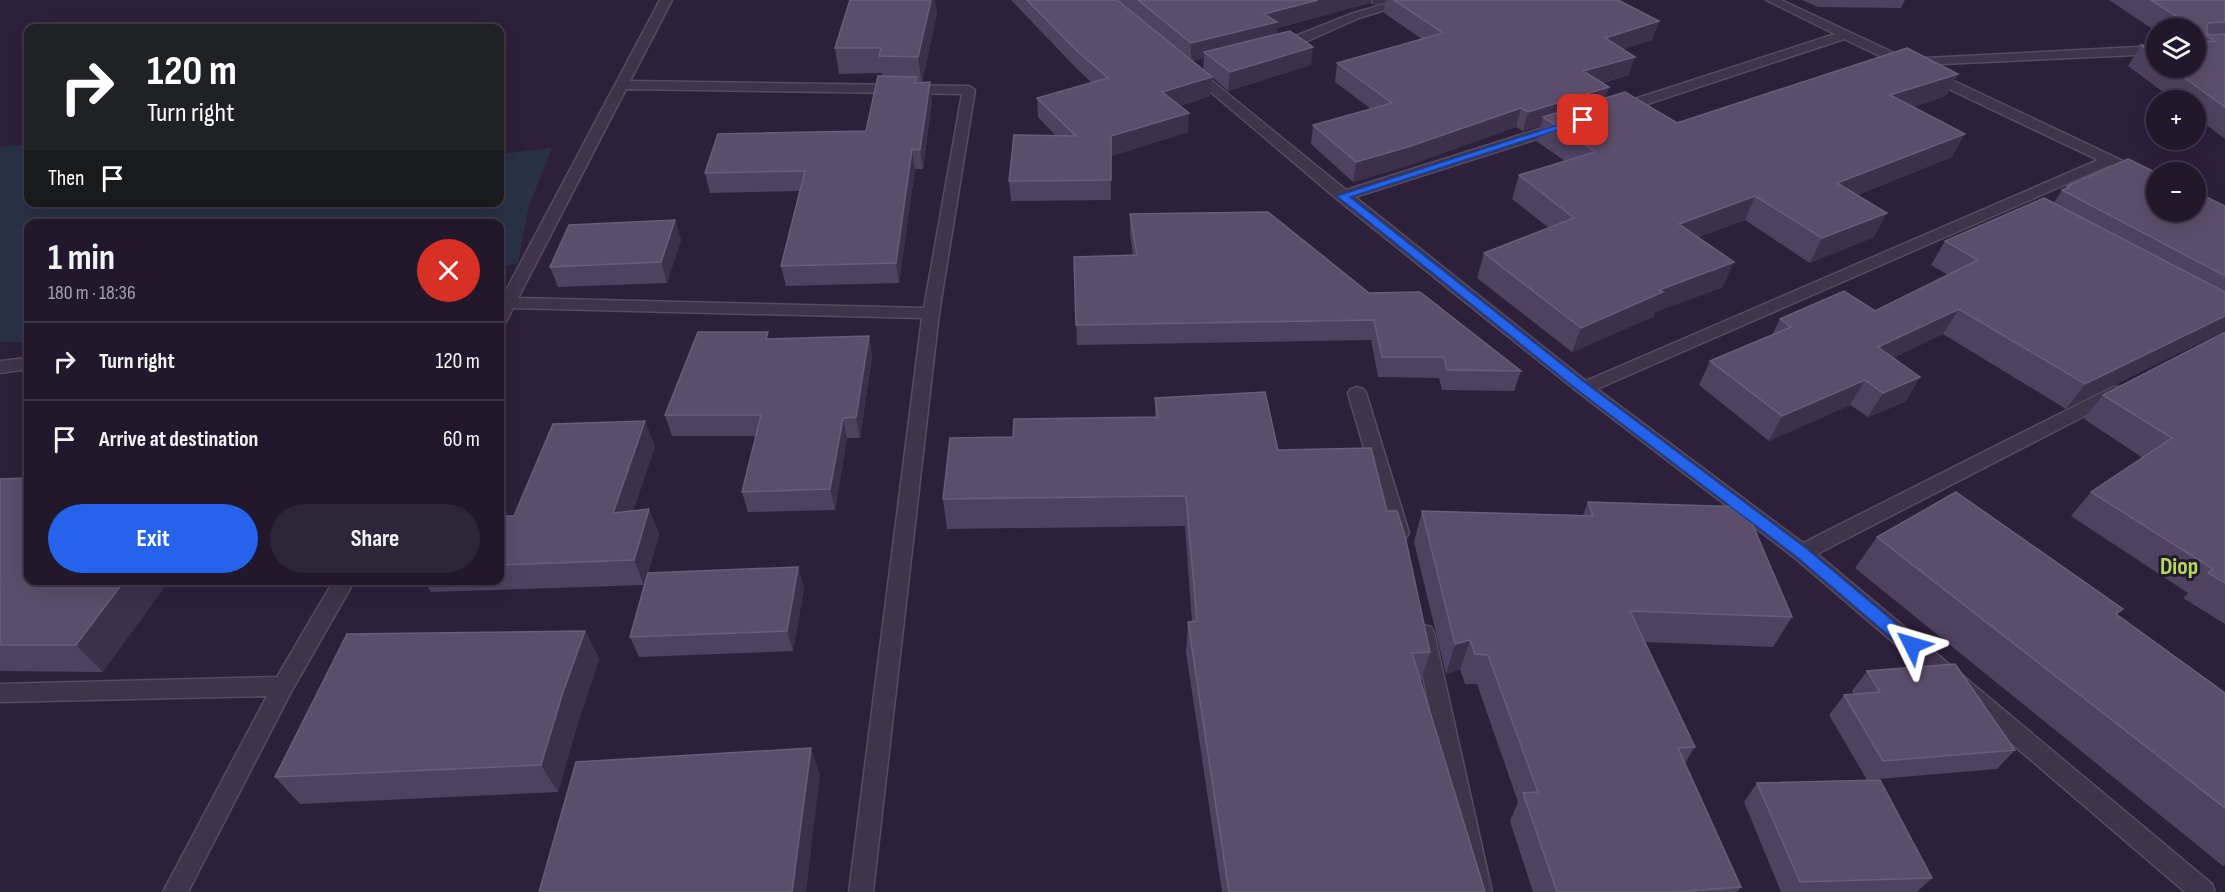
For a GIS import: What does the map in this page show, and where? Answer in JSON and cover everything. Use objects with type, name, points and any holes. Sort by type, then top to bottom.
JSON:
[{"type":"street","points":[[666,0],[504,303],[931,313]]},
{"type":"street","points":[[1267,48],[1299,40],[1355,16],[1411,0]]},
{"type":"street","points":[[1772,0],[2146,177]]},
{"type":"street","points":[[1608,112],[1847,34]]},
{"type":"street","points":[[1906,63],[2146,51]]},
{"type":"street","points":[[1189,65],[1342,196],[1584,388],[1802,553],[2203,892]]},
{"type":"street","points":[[621,85],[969,90],[931,313],[861,892]]},
{"type":"street","points":[[1342,196],[1573,123]]},
{"type":"street","points":[[1584,388],[2109,160]]},
{"type":"street","points":[[2010,203],[2030,214]]},
{"type":"street","points":[[0,367],[24,364]]},
{"type":"street","points":[[1802,553],[2130,386]]},
{"type":"street","points":[[1357,393],[1406,555]]},
{"type":"street","points":[[175,892],[283,686],[342,585]]},
{"type":"street","points":[[1419,612],[1480,892]]},
{"type":"street","points":[[0,693],[283,686]]},
{"type":"shaded area","points":[[24,144],[24,207],[504,207],[504,154],[552,148],[529,206],[518,263],[504,266],[504,219],[24,219],[24,342],[0,342],[0,147]]},
{"type":"building","points":[[850,0],[931,0],[918,57],[879,56],[881,48],[835,48]]},
{"type":"building","points":[[1027,0],[1117,0],[1212,77],[1162,92],[1189,113],[1111,136],[1111,180],[1009,181],[1014,135],[1076,136],[1037,98],[1108,78],[1076,50]]},
{"type":"building","points":[[1138,0],[1318,0],[1264,14],[1277,22],[1191,43]]},
{"type":"building","points":[[1394,0],[1618,0],[1659,21],[1605,38],[1635,57],[1583,71],[1609,87],[1528,112],[1521,108],[1408,147],[1356,162],[1313,125],[1392,103],[1337,63],[1443,33]]},
{"type":"building","points":[[2151,0],[2225,0],[2225,22],[2209,23],[2207,33],[2210,35],[2225,34],[2225,107],[2206,93],[2206,90],[2201,90],[2185,78],[2206,78],[2206,41],[2215,41],[2206,35],[2206,18],[2179,18]]},
{"type":"building","points":[[1290,31],[1313,47],[1230,72],[1204,52]]},
{"type":"building","points":[[1907,48],[1958,74],[1890,95],[1965,134],[1837,183],[1887,213],[1822,238],[1755,196],[1679,224],[1734,262],[1659,290],[1663,292],[1581,328],[1484,253],[1574,218],[1519,175],[1595,152],[1543,117],[1625,92],[1677,123]]},
{"type":"building","points":[[878,76],[917,77],[915,83],[930,82],[920,150],[912,149],[896,263],[781,266],[805,171],[705,173],[718,134],[866,131]]},
{"type":"building","points":[[2128,159],[2146,168],[2146,222],[2206,222],[2206,197],[2225,206],[2225,276],[2062,190],[2069,187],[2067,186]]},
{"type":"building","points":[[2044,198],[2225,292],[2225,316],[2085,384],[1959,309],[1878,347],[1920,377],[1883,393],[1865,380],[1782,416],[1710,361],[1791,327],[1780,319],[1844,291],[1875,311],[1978,260],[1945,241]]},
{"type":"building","points":[[1268,212],[1369,293],[1420,292],[1521,371],[1447,370],[1444,357],[1382,357],[1374,320],[1076,325],[1074,257],[1137,255],[1130,214]]},
{"type":"building","points":[[675,220],[661,262],[550,267],[569,225]]},
{"type":"building","points":[[698,332],[768,332],[766,339],[869,336],[856,417],[843,418],[830,489],[742,492],[761,415],[665,415]]},
{"type":"building","points":[[2225,332],[2225,583],[2208,573],[2213,569],[2091,492],[2172,438],[2103,395]]},
{"type":"building","points":[[1265,392],[1278,450],[1371,448],[1387,511],[1397,511],[1405,536],[1430,652],[1412,653],[1485,892],[1229,892],[1188,622],[1197,621],[1186,496],[943,499],[950,438],[1013,437],[1014,419],[1158,417],[1155,398]]},
{"type":"building","points":[[645,421],[613,513],[649,509],[634,560],[504,565],[504,516],[514,516],[553,424]]},
{"type":"building","points":[[24,478],[24,585],[121,585],[76,645],[0,645],[0,479]]},
{"type":"building","points":[[1956,492],[2123,609],[2116,614],[2225,693],[2225,808],[1877,537]]},
{"type":"building","points":[[1588,502],[1745,507],[1792,617],[1630,611],[1695,747],[1678,748],[1741,887],[1677,892],[1557,892],[1523,793],[1538,792],[1488,655],[1475,654],[1470,640],[1455,644],[1422,511],[1593,516]]},
{"type":"building","points":[[798,567],[787,631],[630,637],[648,573]]},
{"type":"building","points":[[585,631],[563,692],[541,765],[275,777],[347,634]]},
{"type":"building","points":[[1955,664],[2015,750],[1883,761],[1844,695],[1880,692],[1867,671]]},
{"type":"building","points":[[811,748],[792,892],[539,892],[576,762]]},
{"type":"building","points":[[1880,780],[1932,878],[1800,882],[1757,783]]},
{"type":"district","name":"Diop","points":[[2179,566]]},
{"type":"route","points":[[1583,120],[1342,196],[1584,388],[1802,553],[1912,645]]}]
